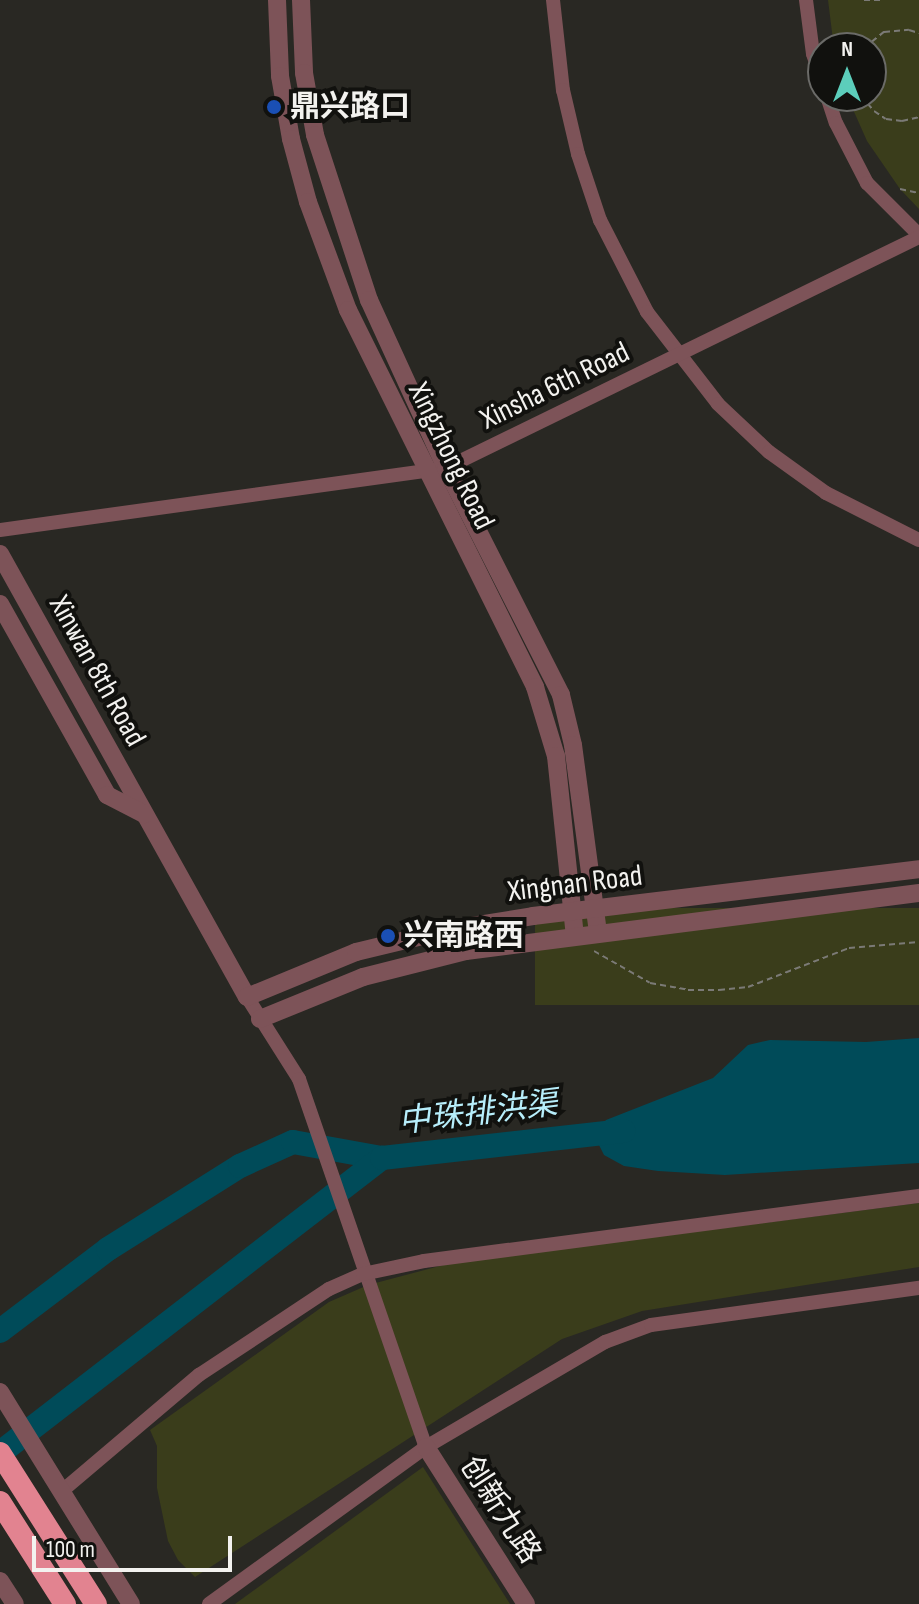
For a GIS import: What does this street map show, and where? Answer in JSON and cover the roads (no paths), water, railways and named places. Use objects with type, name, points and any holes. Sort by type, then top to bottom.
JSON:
[{"type":"highway","points":[[0,1453],[96,1604]]},
{"type":"highway","points":[[0,1502],[65,1604]]},
{"type":"street","name":"Xingzhong Road","points":[[277,0],[285,108],[308,202],[348,310],[535,687],[556,756],[575,936]]},
{"type":"street","name":"Xingzhong Road","points":[[301,0],[304,73],[322,165],[369,300],[446,468],[561,695],[573,745],[595,909],[596,942]]},
{"type":"street","points":[[553,0],[563,90],[588,187],[630,282],[677,355],[718,404],[769,452],[826,493],[919,540]]},
{"type":"street","points":[[806,0],[810,32]]},
{"type":"street","points":[[832,112],[867,183],[919,236]]},
{"type":"street","name":"Xinsha 6th Road","points":[[0,530],[446,468],[919,236]]},
{"type":"street","name":"Xinwan 8th Road","points":[[0,554],[247,997]]},
{"type":"street","name":"Xinwan 8th Road","points":[[0,604],[107,795],[146,815]]},
{"type":"street","name":"Xingnan Road","points":[[247,997],[356,952],[478,925],[919,869]]},
{"type":"street","name":"Xingnan Road","points":[[260,1019],[397,968],[478,949],[575,936],[596,942],[919,893]]},
{"type":"street","points":[[247,997],[299,1079],[363,1274],[426,1447]]},
{"type":"street","points":[[58,1483],[199,1375],[329,1289],[363,1274],[424,1261],[919,1196]]},
{"type":"street","points":[[209,1604],[426,1447],[592,1349],[651,1325],[919,1288]]},
{"type":"street","points":[[0,1392],[131,1604]]},
{"type":"street","name":"创新九路","points":[[426,1447],[526,1604]]},
{"type":"street","points":[[0,1581],[15,1604]]},
{"type":"water","points":[[919,1038],[919,1163],[725,1175],[658,1171],[624,1166],[604,1155],[594,1135],[606,1120],[713,1078],[748,1045],[770,1040],[866,1042]]},
{"type":"waterway","name":"中珠排洪渠","points":[[0,1453],[382,1158],[623,1131]]},
{"type":"waterway","points":[[0,1331],[108,1249],[240,1166],[293,1142],[382,1158]]},
{"type":"place","name":"鼎兴路口","points":[[274,107]]},
{"type":"place","name":"兴南路西","points":[[388,936]]}]
